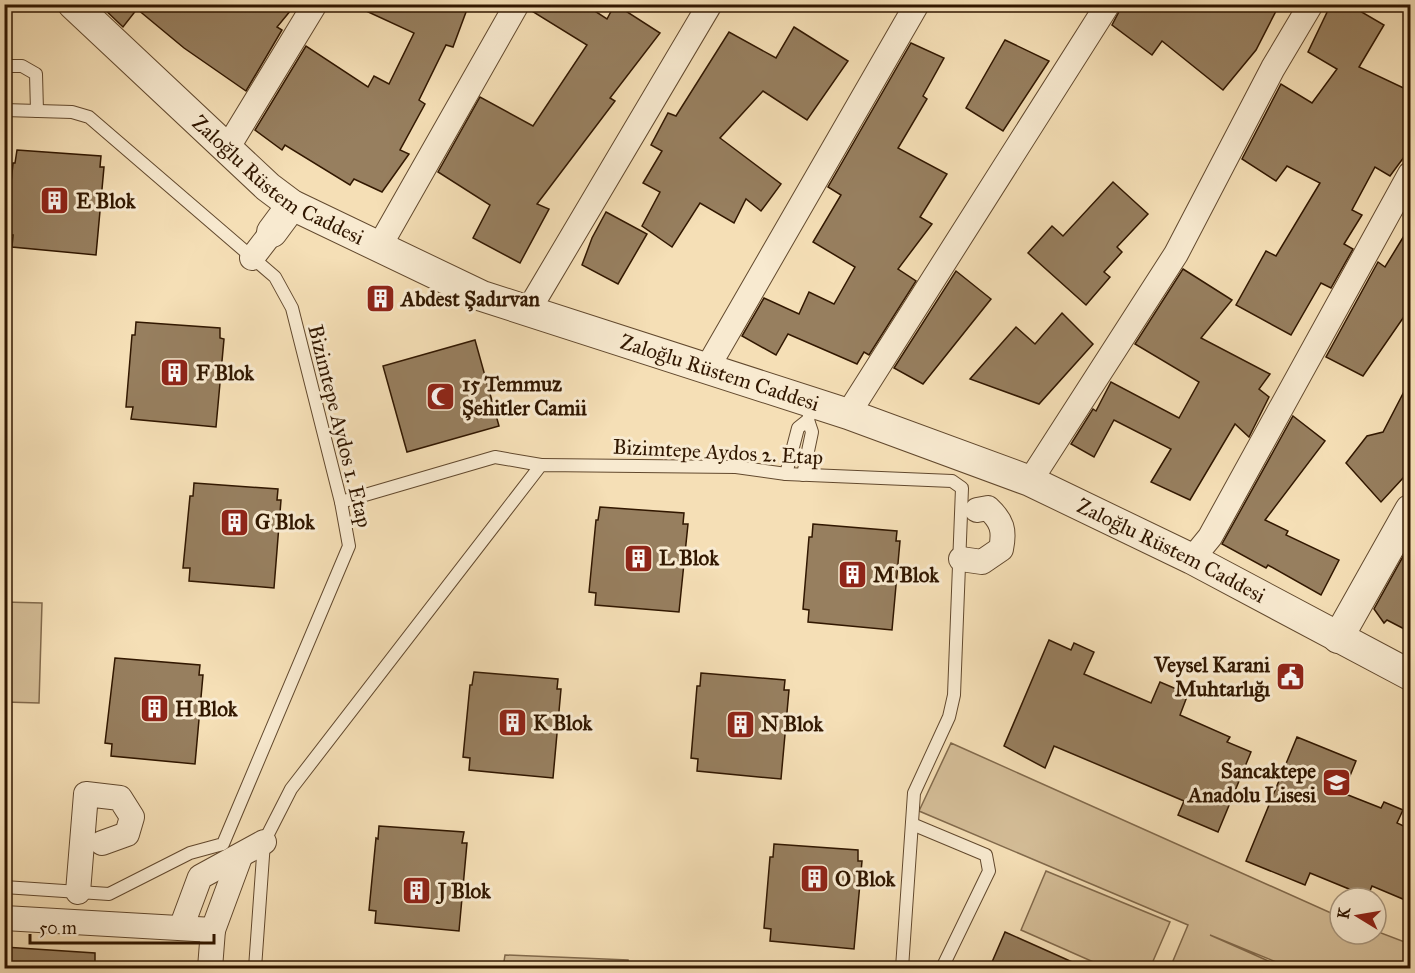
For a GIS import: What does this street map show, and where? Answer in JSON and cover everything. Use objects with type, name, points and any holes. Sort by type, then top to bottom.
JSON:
[{"type":"street","points":[[228,147],[315,4]]},
{"type":"street","points":[[379,247],[517,4]]},
{"type":"street","points":[[528,311],[710,4]]},
{"type":"street","points":[[706,370],[917,4]]},
{"type":"street","points":[[848,414],[1108,4]]},
{"type":"street","points":[[1030,481],[1176,255],[1273,68],[1311,4]]},
{"type":"street","name":"Zaloğlu Rüstem Caddesi","points":[[81,7],[268,187],[292,205],[482,296],[706,370],[807,421],[848,414],[1030,481],[1192,559],[1410,675]]},
{"type":"street","points":[[1192,559],[1210,537],[1410,174]]},
{"type":"street","points":[[252,258],[292,205]]},
{"type":"street","points":[[961,559],[982,562],[1001,549],[1005,531],[997,516],[988,508],[977,510]]},
{"type":"street","points":[[1338,638],[1410,510]]},
{"type":"street","points":[[78,892],[86,794],[120,798],[132,817],[127,834],[102,843]]},
{"type":"street","points":[[181,928],[200,877],[231,850],[264,842]]},
{"type":"street","points":[[210,969],[213,930],[231,850]]},
{"type":"street","points":[[4,918],[213,930]]},
{"type":"lane","points":[[4,66],[22,66],[36,74],[37,111]]},
{"type":"lane","name":"Bizimtepe Aydos 1. Etap","points":[[4,110],[72,112],[89,117],[275,277],[292,308],[341,502],[349,546],[231,850]]},
{"type":"lane","points":[[786,474],[807,421]]},
{"type":"lane","points":[[803,475],[807,421]]},
{"type":"lane","name":"Bizimtepe Aydos 2. Etap","points":[[341,502],[495,457],[541,465],[736,467],[786,474],[952,482],[962,488],[954,695],[949,717],[914,793],[902,969]]},
{"type":"lane","points":[[255,969],[264,842],[291,789],[541,465]]},
{"type":"lane","points":[[912,824],[986,855],[989,871],[942,969]]},
{"type":"lane","points":[[4,886],[109,894],[190,853],[231,850]]},
{"type":"shaded area","points":[[4,602],[42,603],[39,703],[5,702]]},
{"type":"shaded area","points":[[951,743],[1328,912],[1328,946],[1388,946],[1388,936],[1410,944],[1410,968],[1291,968],[1210,935],[1284,968],[1170,968],[1188,925],[919,811]]},
{"type":"shaded area","points":[[1046,871],[1170,922],[1150,968],[1107,968],[1021,930]]},
{"type":"shaded area","points":[[505,955],[628,960],[628,968],[503,968]]},
{"type":"building","points":[[99,4],[296,4],[277,27],[282,30],[246,91],[184,48],[137,9],[123,27]]},
{"type":"building","points":[[351,4],[469,4],[453,47],[446,45],[419,100],[425,104],[400,150],[409,154],[382,192],[354,179],[350,185],[285,145],[282,150],[255,130],[306,46],[368,87],[374,76],[389,84],[414,33]]},
{"type":"building","points":[[531,4],[584,4],[607,19],[615,4],[660,33],[610,98],[615,101],[537,204],[549,209],[520,263],[473,238],[490,205],[438,172],[480,97],[533,126],[587,45],[530,10]]},
{"type":"building","points":[[1123,4],[1263,4],[1276,11],[1256,50],[1223,90],[1162,41],[1152,55],[1112,25]]},
{"type":"building","points":[[1331,4],[1348,4],[1384,25],[1359,67],[1410,91],[1410,149],[1390,176],[1375,167],[1352,210],[1362,215],[1344,244],[1353,249],[1331,288],[1321,283],[1291,335],[1236,305],[1266,251],[1276,256],[1320,183],[1287,166],[1276,181],[1242,159],[1281,84],[1312,103],[1337,69],[1308,52]]},
{"type":"building","points":[[794,27],[848,61],[807,120],[763,91],[720,138],[781,184],[761,211],[746,199],[734,223],[700,203],[672,247],[642,226],[660,192],[643,183],[662,151],[651,145],[668,113],[676,116],[729,32],[776,58]]},
{"type":"building","points":[[1005,40],[1049,61],[1003,131],[966,108]]},
{"type":"building","points":[[911,43],[944,58],[923,96],[927,99],[898,148],[947,174],[920,217],[932,224],[898,269],[916,281],[869,355],[864,352],[857,364],[788,334],[776,355],[742,336],[764,298],[799,314],[809,292],[834,304],[855,267],[813,242],[841,195],[828,187]]},
{"type":"building","name":"E Blok","points":[[17,150],[101,156],[100,167],[104,167],[96,255],[12,247],[13,235],[6,235],[13,163],[15,163]]},
{"type":"building","points":[[1113,182],[1148,214],[1117,247],[1122,252],[1104,272],[1110,277],[1086,305],[1028,253],[1052,226],[1063,236]]},
{"type":"building","points":[[606,212],[647,234],[618,284],[582,265],[592,238]]},
{"type":"building","points":[[1410,226],[1410,308],[1363,376],[1326,357],[1378,262],[1385,267]]},
{"type":"building","points":[[1183,269],[1232,300],[1201,338],[1270,374],[1259,389],[1269,397],[1249,437],[1235,424],[1190,500],[1151,482],[1171,449],[1114,420],[1094,457],[1071,444],[1093,409],[1096,411],[1111,382],[1179,418],[1199,382],[1135,344]]},
{"type":"building","points":[[956,271],[991,299],[923,384],[894,368]]},
{"type":"building","points":[[1062,313],[1093,344],[1039,404],[970,379],[1016,327],[1035,344]]},
{"type":"building","name":"F Blok","points":[[136,322],[220,328],[220,338],[224,339],[216,427],[131,419],[133,407],[126,407],[132,335],[135,335]]},
{"type":"building","name":"15 Temmuz Şehitler Camii","points":[[475,340],[499,426],[407,452],[383,366]]},
{"type":"building","points":[[1410,380],[1410,465],[1403,478],[1381,502],[1346,463],[1367,436],[1383,432]]},
{"type":"building","points":[[1293,416],[1325,441],[1265,520],[1288,531],[1286,535],[1339,560],[1321,595],[1268,565],[1266,568],[1222,544]]},
{"type":"building","name":"G Blok","points":[[194,483],[278,489],[277,500],[281,500],[274,588],[189,581],[190,568],[183,568],[190,496],[193,496]]},
{"type":"building","name":"L Blok","points":[[600,507],[684,513],[683,524],[688,524],[679,612],[595,605],[596,593],[589,592],[596,520],[598,520]]},
{"type":"building","name":"M Blok","points":[[813,524],[897,531],[896,541],[900,541],[892,630],[808,622],[809,610],[803,609],[809,537],[812,537]]},
{"type":"building","points":[[1410,544],[1410,632],[1387,620],[1384,623],[1374,609]]},
{"type":"building","points":[[1049,640],[1071,650],[1074,643],[1094,652],[1084,674],[1151,703],[1160,682],[1188,694],[1180,715],[1230,737],[1227,742],[1251,752],[1218,832],[1178,815],[1184,801],[1054,746],[1045,768],[1004,746]]},
{"type":"building","name":"H Blok","points":[[115,658],[200,665],[199,675],[203,675],[195,764],[111,756],[112,744],[105,743]]},
{"type":"building","name":"K Blok","points":[[474,672],[558,679],[557,689],[561,689],[553,778],[469,770],[470,758],[463,757],[470,685],[472,685]]},
{"type":"building","name":"N Blok","points":[[701,673],[785,680],[784,690],[789,690],[781,779],[697,771],[698,759],[691,758],[697,686],[700,686]]},
{"type":"building","points":[[1297,737],[1356,761],[1343,793],[1381,808],[1384,802],[1403,810],[1397,823],[1410,829],[1410,902],[1388,893],[1388,886],[1342,886],[1310,873],[1305,885],[1246,861]]},
{"type":"building","name":"J Blok","points":[[379,826],[464,832],[462,843],[467,843],[459,931],[375,923],[376,911],[369,910]]},
{"type":"building","name":"O Blok","points":[[774,844],[858,850],[858,861],[862,861],[854,949],[770,941],[771,929],[764,928],[770,857],[773,857]]},
{"type":"building","points":[[1005,932],[1088,969],[989,969]]},
{"type":"building","points":[[4,947],[95,953],[95,969],[4,969]]},
{"type":"place","name":"E Blok","points":[[55,201]]},
{"type":"place","name":"Abdest Şadırvan","points":[[380,299]]},
{"type":"place","name":"F Blok","points":[[175,373]]},
{"type":"place","name":"15 Temmuz Şehitler Camii","points":[[441,396]]},
{"type":"place","name":"G Blok","points":[[234,522]]},
{"type":"place","name":"L Blok","points":[[638,558]]},
{"type":"place","name":"M Blok","points":[[852,575]]},
{"type":"place","name":"Veysel Karani Muhtarlığı","points":[[1291,677]]},
{"type":"place","name":"H Blok","points":[[154,709]]},
{"type":"place","name":"K Blok","points":[[512,723]]},
{"type":"place","name":"N Blok","points":[[740,724]]},
{"type":"place","name":"Sancaktepe Anadolu Lisesi","points":[[1337,783]]},
{"type":"place","name":"O Blok","points":[[814,879]]},
{"type":"place","name":"J Blok","points":[[417,891]]}]
